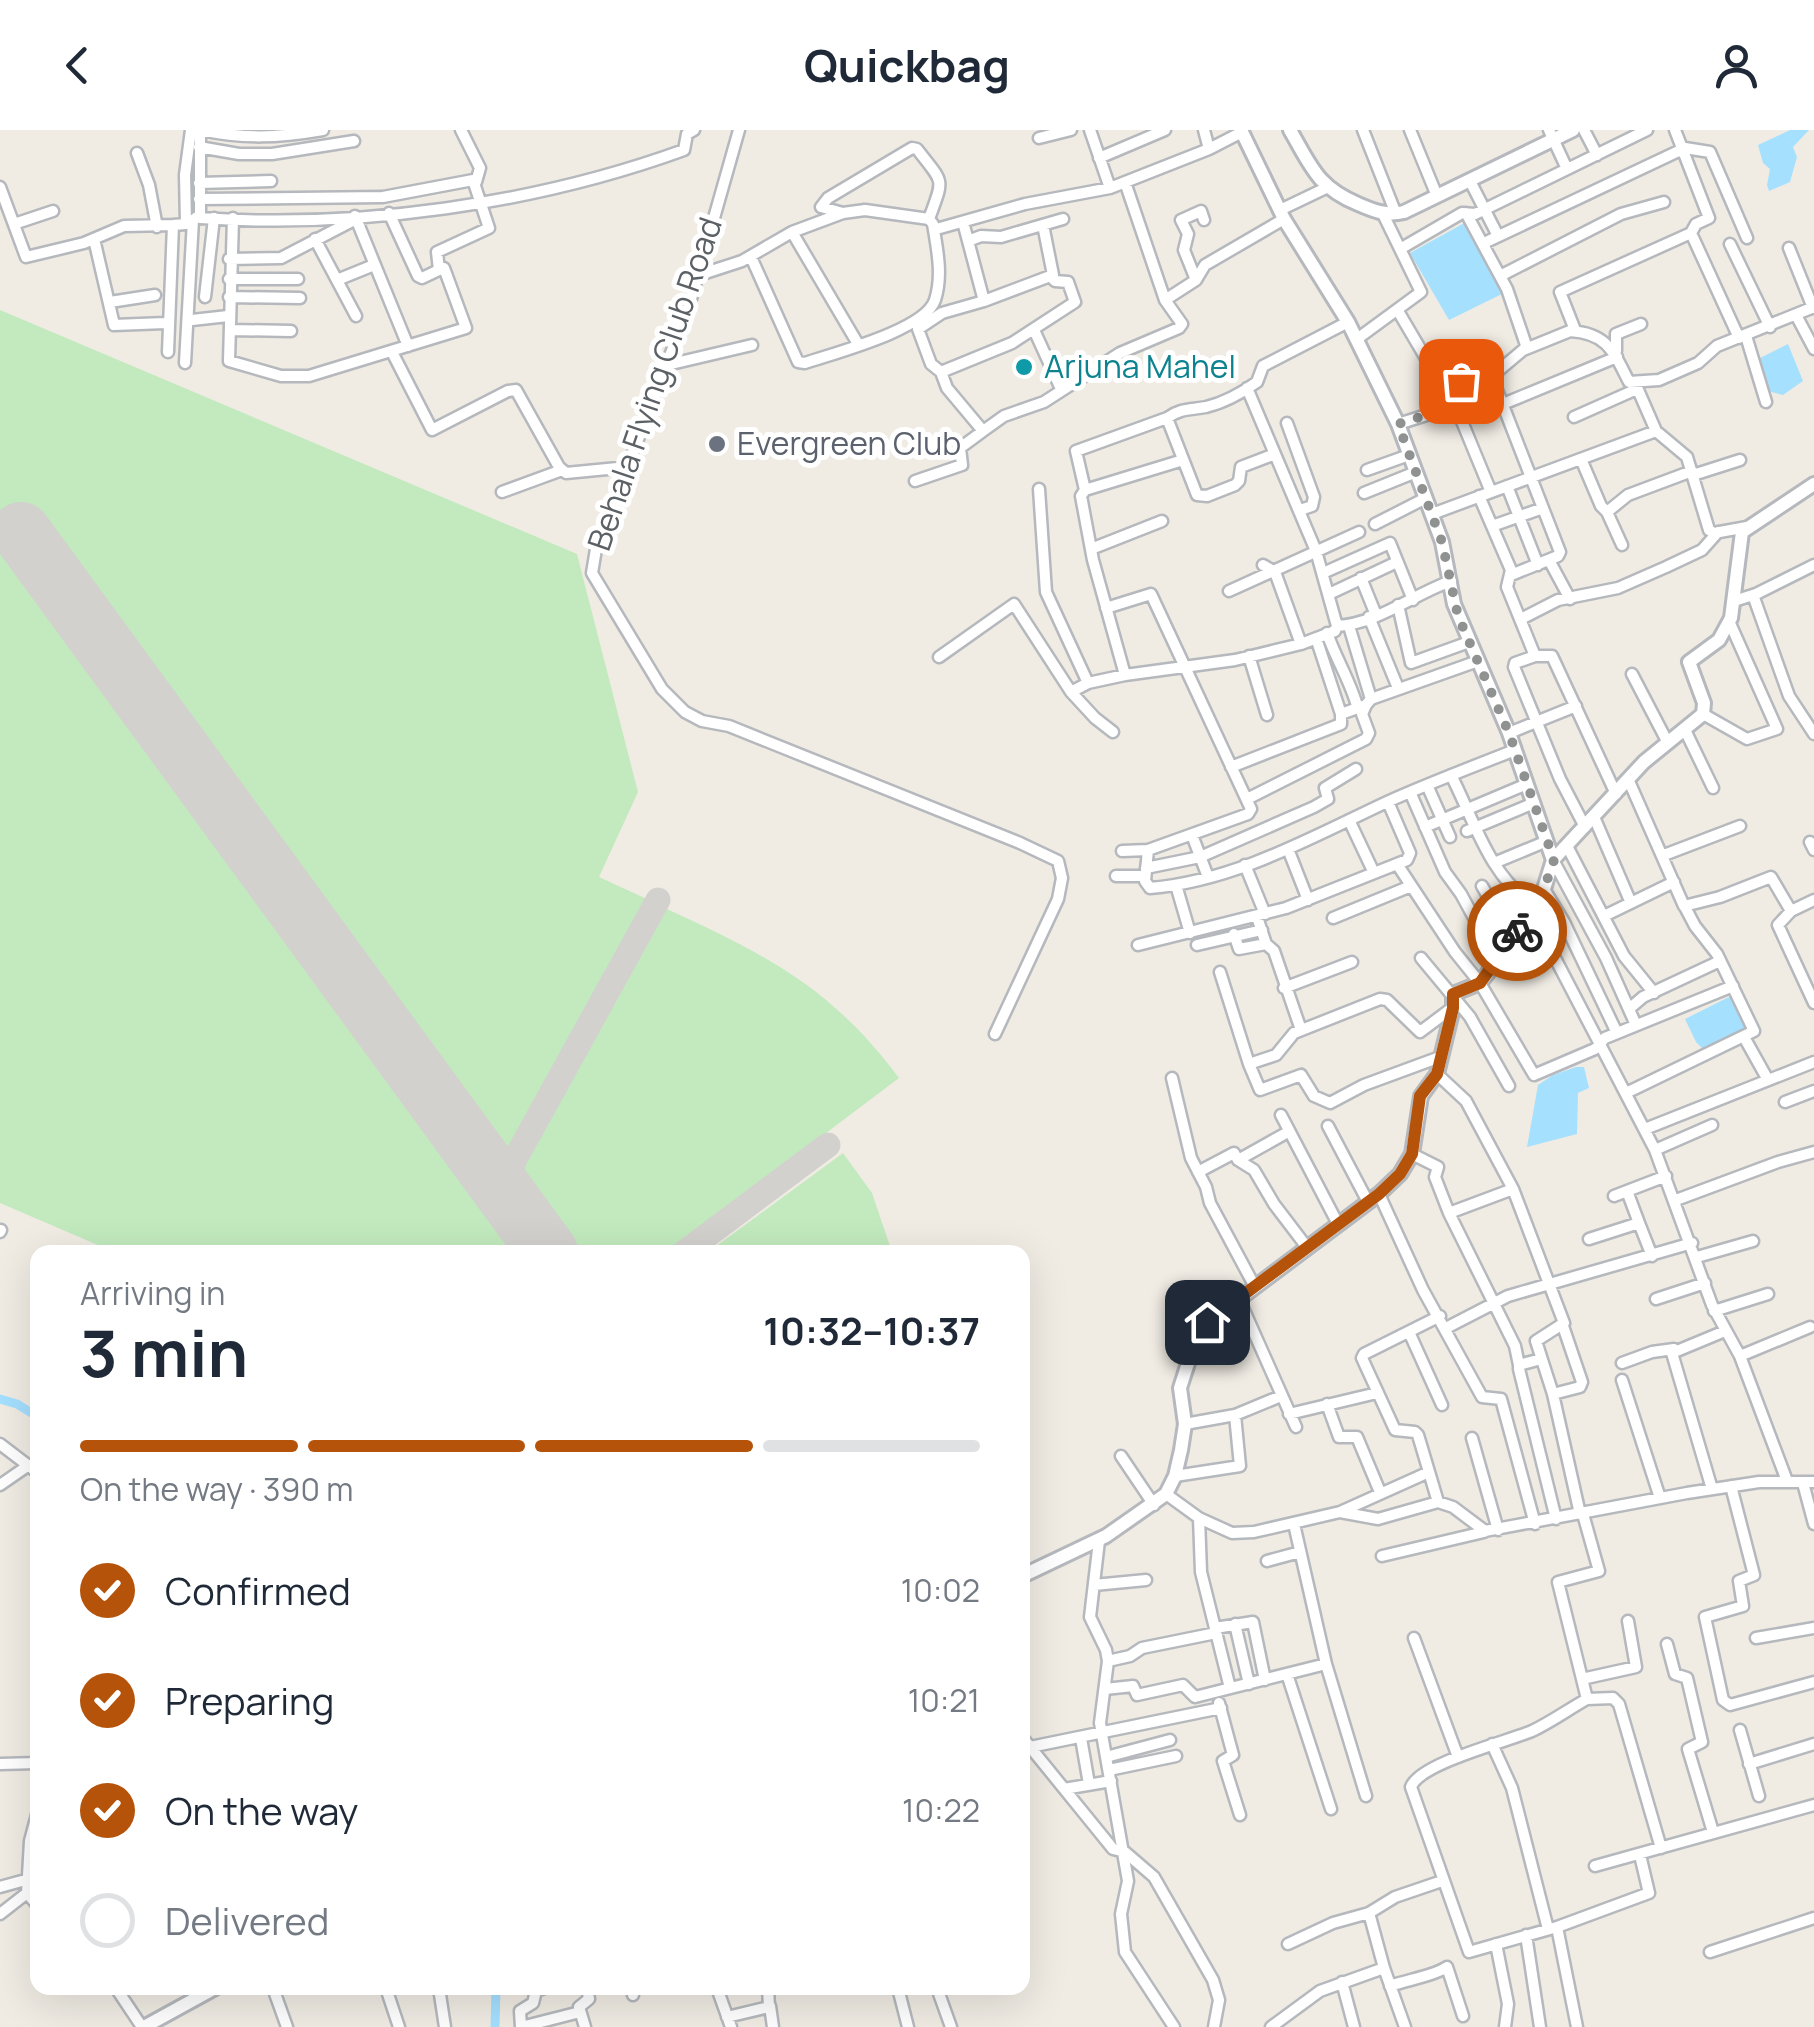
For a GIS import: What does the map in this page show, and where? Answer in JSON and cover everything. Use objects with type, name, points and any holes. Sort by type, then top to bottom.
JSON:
[{"type":"street","points":[[0,187],[26,257],[94,240],[124,226],[186,224],[185,175],[190,130]]},
{"type":"street","points":[[185,363],[190,245],[193,220],[199,209],[200,130],[247,138],[323,130]]},
{"type":"street","points":[[232,218],[229,362],[281,376],[309,376],[466,328],[439,270],[437,252],[489,228],[476,183],[480,168],[461,130]]},
{"type":"street","points":[[199,209],[214,218],[389,214],[586,181],[677,153],[685,149],[687,134],[694,130]]},
{"type":"street","name":"Behala Flying Club Road","points":[[739,130],[699,275],[596,549],[592,573],[662,689],[673,702],[702,721],[729,726],[1020,843],[1058,862],[1062,878],[1058,899],[995,1034]]},
{"type":"street","points":[[1038,138],[1071,130]]},
{"type":"street","points":[[1090,130],[1110,188]]},
{"type":"street","points":[[1099,158],[1165,130]]},
{"type":"street","points":[[1204,130],[1209,149]]},
{"type":"street","points":[[1290,130],[1326,188],[1390,214],[1470,181],[1551,135],[1573,130]]},
{"type":"street","points":[[1358,339],[1421,292],[1400,250],[1363,130]]},
{"type":"street","points":[[1410,130],[1452,218]]},
{"type":"street","points":[[1584,130],[1597,154]]},
{"type":"street","points":[[1400,250],[1452,218],[1466,212],[1475,214],[1647,130]]},
{"type":"street","points":[[1575,330],[1560,292],[1692,233],[1696,224],[1710,218],[1676,130]]},
{"type":"street","points":[[940,228],[1025,204],[1110,188],[1209,149],[1242,131],[1282,214],[1358,339],[1398,424],[1432,514],[1454,604],[1509,733],[1554,860],[1606,958],[1636,1026]]},
{"type":"street","points":[[1551,135],[1567,169]]},
{"type":"street","points":[[198,147],[239,154],[272,154],[354,142]]},
{"type":"street","points":[[844,213],[821,207],[828,198],[912,148],[918,149],[942,188],[929,219]]},
{"type":"street","points":[[1484,243],[1685,148],[1710,152],[1747,238]]},
{"type":"street","points":[[137,153],[150,186],[157,226]]},
{"type":"street","points":[[198,182],[271,180]]},
{"type":"street","points":[[1470,181],[1498,236]]},
{"type":"street","points":[[916,481],[962,464],[960,448],[1004,416],[1044,402],[1120,353],[1179,328],[1181,320],[1166,300],[1125,182]]},
{"type":"street","points":[[199,209],[383,197],[476,183]]},
{"type":"street","points":[[1166,300],[1196,280],[1205,265],[1326,188]]},
{"type":"street","points":[[1500,276],[1621,214],[1664,202]]},
{"type":"street","points":[[983,431],[931,364],[918,326],[954,308],[1051,277],[1054,271],[1025,204]]},
{"type":"street","points":[[14,224],[54,210]]},
{"type":"street","points":[[699,275],[751,257],[792,232],[844,213],[865,210],[929,219],[933,224],[940,264],[935,302],[908,326],[804,364],[798,362],[751,257]]},
{"type":"street","points":[[1196,280],[1184,250],[1188,234],[1181,220],[1200,211],[1204,220]]},
{"type":"street","points":[[1466,212],[1500,276],[1527,348]]},
{"type":"street","points":[[389,214],[418,276],[439,270]]},
{"type":"street","points":[[229,260],[281,258],[355,217]]},
{"type":"street","points":[[355,217],[408,346]]},
{"type":"street","points":[[205,296],[214,218]]},
{"type":"street","points":[[968,241],[981,236],[1001,237],[1063,219]]},
{"type":"street","points":[[963,222],[984,301]]},
{"type":"street","points":[[168,352],[173,225]]},
{"type":"street","points":[[192,232],[231,232]]},
{"type":"street","points":[[792,232],[858,344]]},
{"type":"street","points":[[1692,233],[1742,337],[1766,402]]},
{"type":"street","points":[[314,239],[356,316]]},
{"type":"street","points":[[94,240],[114,325],[165,323]]},
{"type":"street","points":[[1730,244],[1770,327]]},
{"type":"street","points":[[190,245],[230,245]]},
{"type":"street","points":[[1574,416],[1636,386],[1698,363],[1714,348],[1814,308],[1790,248]]},
{"type":"street","points":[[338,280],[374,265]]},
{"type":"street","points":[[941,372],[988,355],[1075,302],[1068,282],[1051,277]]},
{"type":"street","points":[[229,279],[298,279]]},
{"type":"street","points":[[110,302],[155,294]]},
{"type":"street","points":[[229,297],[300,298]]},
{"type":"street","points":[[1398,312],[1442,386],[1463,382],[1469,394]]},
{"type":"street","points":[[1796,315],[1814,349]]},
{"type":"street","points":[[192,320],[228,316]]},
{"type":"street","points":[[1126,674],[1091,549],[1076,451],[1168,418],[1180,409],[1205,407],[1247,388],[1260,379],[1263,366],[1348,322]]},
{"type":"street","points":[[1617,354],[1616,334],[1641,324]]},
{"type":"street","points":[[232,330],[292,331]]},
{"type":"street","points":[[1034,330],[1060,389]]},
{"type":"street","points":[[1398,424],[1454,402],[1527,348],[1575,330],[1608,344],[1617,354],[1656,432],[1685,454],[1710,530],[1749,526]]},
{"type":"street","points":[[667,365],[752,346]]},
{"type":"street","points":[[392,352],[432,430],[516,390],[562,470]]},
{"type":"street","points":[[1502,404],[1617,354]]},
{"type":"street","points":[[1492,377],[1560,552],[1511,575]]},
{"type":"street","points":[[1230,767],[1338,726],[1342,721],[1329,594],[1300,510],[1247,388]]},
{"type":"street","points":[[1454,402],[1511,575],[1507,587],[1534,656]]},
{"type":"street","points":[[1168,418],[1196,495],[1206,496],[1235,484],[1241,467],[1275,454]]},
{"type":"street","points":[[1287,424],[1314,497],[1312,506],[1300,510]]},
{"type":"street","points":[[1432,514],[1656,432]]},
{"type":"street","points":[[1368,470],[1409,455]]},
{"type":"street","points":[[1085,490],[1183,460]]},
{"type":"street","points":[[1581,460],[1622,545]]},
{"type":"street","points":[[1607,512],[1628,495],[1740,460]]},
{"type":"street","points":[[502,492],[562,470],[628,467]]},
{"type":"street","points":[[1364,493],[1416,472]]},
{"type":"street","points":[[1249,1064],[1276,1055],[1288,1038],[1300,1030],[1380,999],[1387,1000],[1420,1032],[1453,1001],[1480,983],[1544,889],[1554,860],[1628,779],[1703,714],[1704,702],[1689,662],[1719,640],[1729,621],[1740,536],[1749,526],[1814,484]]},
{"type":"street","points":[[1508,486],[1518,517],[1543,563],[1570,599]]},
{"type":"street","points":[[1039,489],[1046,592],[1088,684]]},
{"type":"street","points":[[1375,524],[1426,498]]},
{"type":"street","points":[[1492,526],[1543,508]]},
{"type":"street","points":[[1091,549],[1162,521]]},
{"type":"street","points":[[1229,591],[1359,532]]},
{"type":"street","points":[[1521,619],[1556,601],[1618,588],[1666,567],[1702,550],[1718,532]]},
{"type":"street","points":[[1323,573],[1390,543],[1413,600]]},
{"type":"street","points":[[1329,594],[1396,562]]},
{"type":"street","points":[[1263,565],[1275,572],[1300,644]]},
{"type":"street","points":[[1734,600],[1754,595],[1814,565]]},
{"type":"street","points":[[1361,578],[1398,688]]},
{"type":"street","points":[[1071,692],[1126,674],[1249,656],[1300,644],[1413,600],[1451,580]]},
{"type":"street","points":[[1106,608],[1150,594],[1251,809],[1248,814],[1148,850],[1122,851]]},
{"type":"street","points":[[1754,595],[1789,696],[1814,734]]},
{"type":"street","points":[[938,657],[1014,604],[1071,692],[1113,732]]},
{"type":"street","points":[[1398,605],[1411,663],[1469,642]]},
{"type":"street","points":[[1703,714],[1747,739],[1777,729],[1729,621]]},
{"type":"street","points":[[1247,799],[1366,739],[1362,714],[1365,704],[1332,631]]},
{"type":"street","points":[[1332,631],[1340,670],[1365,704]]},
{"type":"street","points":[[1249,656],[1267,715]]},
{"type":"street","points":[[1616,794],[1552,656],[1534,656],[1514,665],[1560,778],[1589,822],[1631,903]]},
{"type":"street","points":[[1341,714],[1398,688],[1478,661]]},
{"type":"street","points":[[1632,674],[1668,743]]},
{"type":"street","points":[[1509,733],[1576,706]]},
{"type":"street","points":[[1685,730],[1713,788]]},
{"type":"street","points":[[1148,850],[1145,884],[1150,888],[1208,878],[1288,849],[1427,784],[1515,750]]},
{"type":"street","points":[[1116,876],[1200,857],[1326,801],[1329,796],[1314,767]]},
{"type":"street","points":[[1325,788],[1356,769]]},
{"type":"street","points":[[1451,775],[1468,808],[1472,828],[1514,892],[1531,907],[1655,1150],[1714,1311],[1740,1356],[1787,1481]]},
{"type":"street","points":[[1626,1093],[1754,1029],[1720,962],[1685,907],[1628,779]]},
{"type":"street","points":[[1427,784],[1450,837]]},
{"type":"street","points":[[1425,827],[1527,784]]},
{"type":"street","points":[[1410,792],[1445,872],[1497,960]]},
{"type":"street","points":[[1138,945],[1261,915],[1407,860],[1410,852],[1388,802]]},
{"type":"street","points":[[1472,828],[1534,803]]},
{"type":"street","points":[[1349,820],[1374,874]]},
{"type":"street","points":[[1664,855],[1740,826]]},
{"type":"street","points":[[1192,835],[1208,878]]},
{"type":"street","points":[[1494,864],[1547,841]]},
{"type":"street","points":[[1567,846],[1626,960],[1654,993]]},
{"type":"street","points":[[1288,849],[1308,900]]},
{"type":"street","points":[[1397,864],[1480,983],[1534,1074],[1595,1049],[1617,1033],[1732,986]]},
{"type":"street","points":[[1245,865],[1266,944],[1274,951],[1300,1030]]},
{"type":"street","points":[[1685,907],[1770,877],[1791,911]]},
{"type":"street","points":[[1604,916],[1674,882]]},
{"type":"street","points":[[1176,885],[1190,932]]},
{"type":"street","points":[[1333,918],[1411,886]]},
{"type":"street","points":[[1482,886],[1512,938]]},
{"type":"street","points":[[1544,889],[1617,1033]]},
{"type":"street","points":[[1814,900],[1791,911],[1778,924],[1814,1003]]},
{"type":"street","points":[[1230,923],[1239,949],[1266,944]]},
{"type":"street","points":[[1198,945],[1262,930]]},
{"type":"street","points":[[1421,958],[1485,1040],[1508,1086]]},
{"type":"street","points":[[1284,988],[1352,962]]},
{"type":"street","points":[[1628,1008],[1720,962]]},
{"type":"street","points":[[1802,975],[1814,970]]},
{"type":"street","points":[[1220,972],[1260,1090],[1301,1076],[1314,1096],[1330,1104],[1364,1086],[1440,1057]]},
{"type":"street","points":[[1030,1572],[1098,1541],[1167,1492],[1176,1476],[1184,1424],[1180,1388],[1200,1329],[1374,1198],[1400,1174],[1412,1154],[1420,1096],[1437,1074],[1453,1001]]},
{"type":"street","points":[[1744,1037],[1768,1080]]},
{"type":"street","points":[[1645,1129],[1814,1062]]},
{"type":"street","points":[[1437,1074],[1466,1101],[1513,1188],[1551,1282],[1582,1382],[1553,1394]]},
{"type":"street","points":[[1172,1078],[1191,1158],[1255,1287]]},
{"type":"street","points":[[1785,1102],[1814,1091]]},
{"type":"street","points":[[1280,1115],[1338,1224]]},
{"type":"street","points":[[1655,1150],[1712,1125]]},
{"type":"street","points":[[1328,1126],[1374,1198],[1482,1397],[1501,1399],[1534,1524]]},
{"type":"street","points":[[1238,1160],[1288,1132]]},
{"type":"street","points":[[1675,1197],[1814,1152]]},
{"type":"street","points":[[1198,1172],[1234,1153],[1254,1170],[1306,1246]]},
{"type":"street","points":[[1412,1154],[1438,1167],[1436,1177],[1449,1213],[1514,1346],[1556,1519]]},
{"type":"street","points":[[1614,1196],[1666,1176]]},
{"type":"street","points":[[1449,1213],[1513,1188]]},
{"type":"street","points":[[1627,1191],[1652,1256]]},
{"type":"street","points":[[1529,1228],[1542,1223]]},
{"type":"street","points":[[1588,1240],[1639,1223]]},
{"type":"street","points":[[1448,1330],[1494,1302],[1551,1282],[1652,1256],[1753,1241]]},
{"type":"street","points":[[1656,1299],[1705,1283]]},
{"type":"street","points":[[1714,1311],[1768,1294]]},
{"type":"street","points":[[1239,1298],[1296,1427]]},
{"type":"street","points":[[1438,1502],[1417,1433],[1396,1430],[1362,1356],[1440,1316]]},
{"type":"street","points":[[1563,1326],[1536,1340],[1598,1572],[1558,1582],[1587,1698]]},
{"type":"street","points":[[1740,1356],[1810,1327]]},
{"type":"street","points":[[1622,1363],[1652,1352],[1674,1350],[1725,1331]]},
{"type":"street","points":[[1410,1332],[1442,1405]]},
{"type":"street","points":[[1674,1350],[1712,1489]]},
{"type":"street","points":[[1519,1365],[1542,1359]]},
{"type":"street","points":[[1622,1380],[1660,1498]]},
{"type":"street","points":[[1289,1414],[1376,1393]]},
{"type":"street","points":[[1184,1424],[1235,1415],[1281,1396]]},
{"type":"street","points":[[1327,1404],[1339,1437],[1357,1437],[1380,1492]]},
{"type":"street","points":[[1176,1476],[1240,1466],[1235,1415]]},
{"type":"street","points":[[1472,1438],[1498,1530]]},
{"type":"street","points":[[0,1444],[30,1467]]},
{"type":"street","points":[[1121,1456],[1154,1504]]},
{"type":"street","points":[[0,1486],[30,1471]]},
{"type":"street","points":[[1167,1492],[1199,1518],[1232,1534],[1340,1512],[1429,1472]]},
{"type":"street","points":[[1382,1556],[1484,1531],[1660,1498],[1787,1481],[1809,1482],[1814,1524]]},
{"type":"street","points":[[1730,1486],[1754,1575],[1739,1581],[1743,1606],[1705,1617],[1723,1700],[1730,1704],[1814,1682]]},
{"type":"street","points":[[1340,1512],[1378,1519],[1438,1502],[1454,1508],[1484,1531]]},
{"type":"street","points":[[1199,1518],[1201,1569],[1230,1688]]},
{"type":"street","points":[[1294,1524],[1326,1664],[1366,1796]]},
{"type":"street","points":[[1098,1541],[1090,1621],[1103,1642],[1108,1661],[1100,1716],[1125,1852],[1128,1881],[1120,1914],[1125,1952],[1174,2027]]},
{"type":"street","points":[[1267,1562],[1300,1552]]},
{"type":"street","points":[[1094,1585],[1146,1580]]},
{"type":"street","points":[[1582,1680],[1636,1667],[1628,1621]]},
{"type":"street","points":[[1108,1661],[1130,1656],[1142,1648],[1253,1622],[1265,1680]]},
{"type":"street","points":[[1235,1624],[1249,1684]]},
{"type":"street","points":[[1756,1638],[1814,1628]]},
{"type":"street","points":[[1414,1638],[1458,1757]]},
{"type":"street","points":[[1668,1644],[1675,1674],[1687,1678],[1702,1742],[1688,1749],[1713,1832]]},
{"type":"street","points":[[1104,1689],[1133,1686],[1137,1696],[1182,1685],[1194,1696],[1326,1664]]},
{"type":"street","points":[[1286,1674],[1331,1808]]},
{"type":"street","points":[[1216,1692],[1234,1755],[1223,1762],[1240,1815]]},
{"type":"street","points":[[1468,1952],[1411,1782],[1458,1757],[1531,1731],[1587,1698],[1612,1698],[1619,1704],[1661,1848]]},
{"type":"street","points":[[1030,1742],[1081,1738],[1221,1708]]},
{"type":"street","points":[[1740,1730],[1759,1796]]},
{"type":"street","points":[[1081,1738],[1089,1784]]},
{"type":"street","points":[[1106,1758],[1170,1740]]},
{"type":"street","points":[[1492,1744],[1512,1788],[1578,2027]]},
{"type":"street","points":[[1749,1764],[1814,1744]]},
{"type":"street","points":[[1030,1747],[1113,1849],[1125,1852],[1154,1877],[1212,1980],[1219,2000],[1214,2027]]},
{"type":"street","points":[[1064,1789],[1176,1756]]},
{"type":"street","points":[[0,1764],[30,1763]]},
{"type":"street","points":[[1595,1866],[1814,1804]]},
{"type":"street","points":[[0,1914],[27,1893],[30,1841]]},
{"type":"street","points":[[1390,1986],[1440,1972],[1468,1952],[1553,1928],[1649,1892],[1640,1855]]},
{"type":"street","points":[[0,1887],[29,1879]]},
{"type":"street","points":[[1288,1944],[1369,1913],[1394,1897],[1442,1882]]},
{"type":"street","points":[[27,1893],[30,1897]]},
{"type":"street","points":[[1369,1913],[1405,2027]]},
{"type":"street","points":[[1710,1952],[1814,1918]]},
{"type":"street","points":[[1526,1935],[1540,2027]]},
{"type":"street","points":[[1496,1944],[1508,2004],[1505,2027]]},
{"type":"street","points":[[1447,1967],[1463,2016]]},
{"type":"street","points":[[1271,2027],[1320,1991],[1384,1968]]},
{"type":"street","points":[[1342,1982],[1354,2027]]},
{"type":"street","points":[[121,1995],[144,2026],[202,1995]]},
{"type":"street","points":[[276,1995],[287,2027]]},
{"type":"street","points":[[388,1995],[398,2027]]},
{"type":"street","points":[[440,1995],[445,2027]]},
{"type":"street","points":[[535,1995],[533,2003],[520,2011],[521,2027],[580,2012]]},
{"type":"street","points":[[585,2027],[579,2007],[589,1999],[588,1995]]},
{"type":"street","points":[[719,1995],[729,2022],[770,2006]]},
{"type":"street","points":[[769,1995],[773,2027]]},
{"type":"street","points":[[900,1995],[908,2027]]},
{"type":"street","points":[[940,1995],[951,2027]]},
{"type":"green space","points":[[0,310],[577,554],[638,792],[599,877],[649,900],[505,1155],[36,521],[4,544],[525,1245],[98,1245],[0,1203]]},
{"type":"green space","points":[[667,909],[767,959],[823,997],[849,1020],[899,1078],[677,1245],[571,1245],[519,1176]]},
{"type":"green space","points":[[843,1153],[872,1193],[890,1245],[718,1245]]},
{"type":"water","points":[[1790,130],[1809,130],[1793,147],[1797,157],[1790,182],[1769,191],[1770,169],[1763,163],[1758,145]]},
{"type":"water","points":[[1468,221],[1506,292],[1449,320],[1410,253]]},
{"type":"water","points":[[1788,344],[1803,381],[1783,395],[1768,391],[1760,358]]},
{"type":"water","points":[[1731,996],[1747,1031],[1703,1049],[1685,1019]]},
{"type":"water","points":[[1584,1067],[1589,1088],[1578,1093],[1577,1134],[1527,1147],[1538,1085]]},
{"type":"waterway","points":[[0,1399],[30,1412]]},
{"type":"waterway","points":[[495,2027],[496,1995]]},
{"type":"taxiway","points":[[485,1168],[514,1161],[658,900]]},
{"type":"taxiway","points":[[694,1245],[828,1145]]},
{"type":"taxiway","points":[[511,1202],[508,1183],[514,1161]]},
{"type":"runway","points":[[21,532],[543,1245]]},
{"type":"way so far","points":[[1461,381],[1469,394],[1436,412],[1398,424],[1442,542],[1458,616],[1509,733],[1554,860],[1544,889],[1517,931]]},
{"type":"place","name":"Arjuna Mahel","points":[[1024,367]]},
{"type":"place","name":"Evergreen Club","points":[[717,444]]},
{"type":"route","points":[[1207,1322],[1379,1194],[1400,1174],[1412,1154],[1420,1096],[1437,1074],[1453,994],[1480,983],[1517,931]]}]
